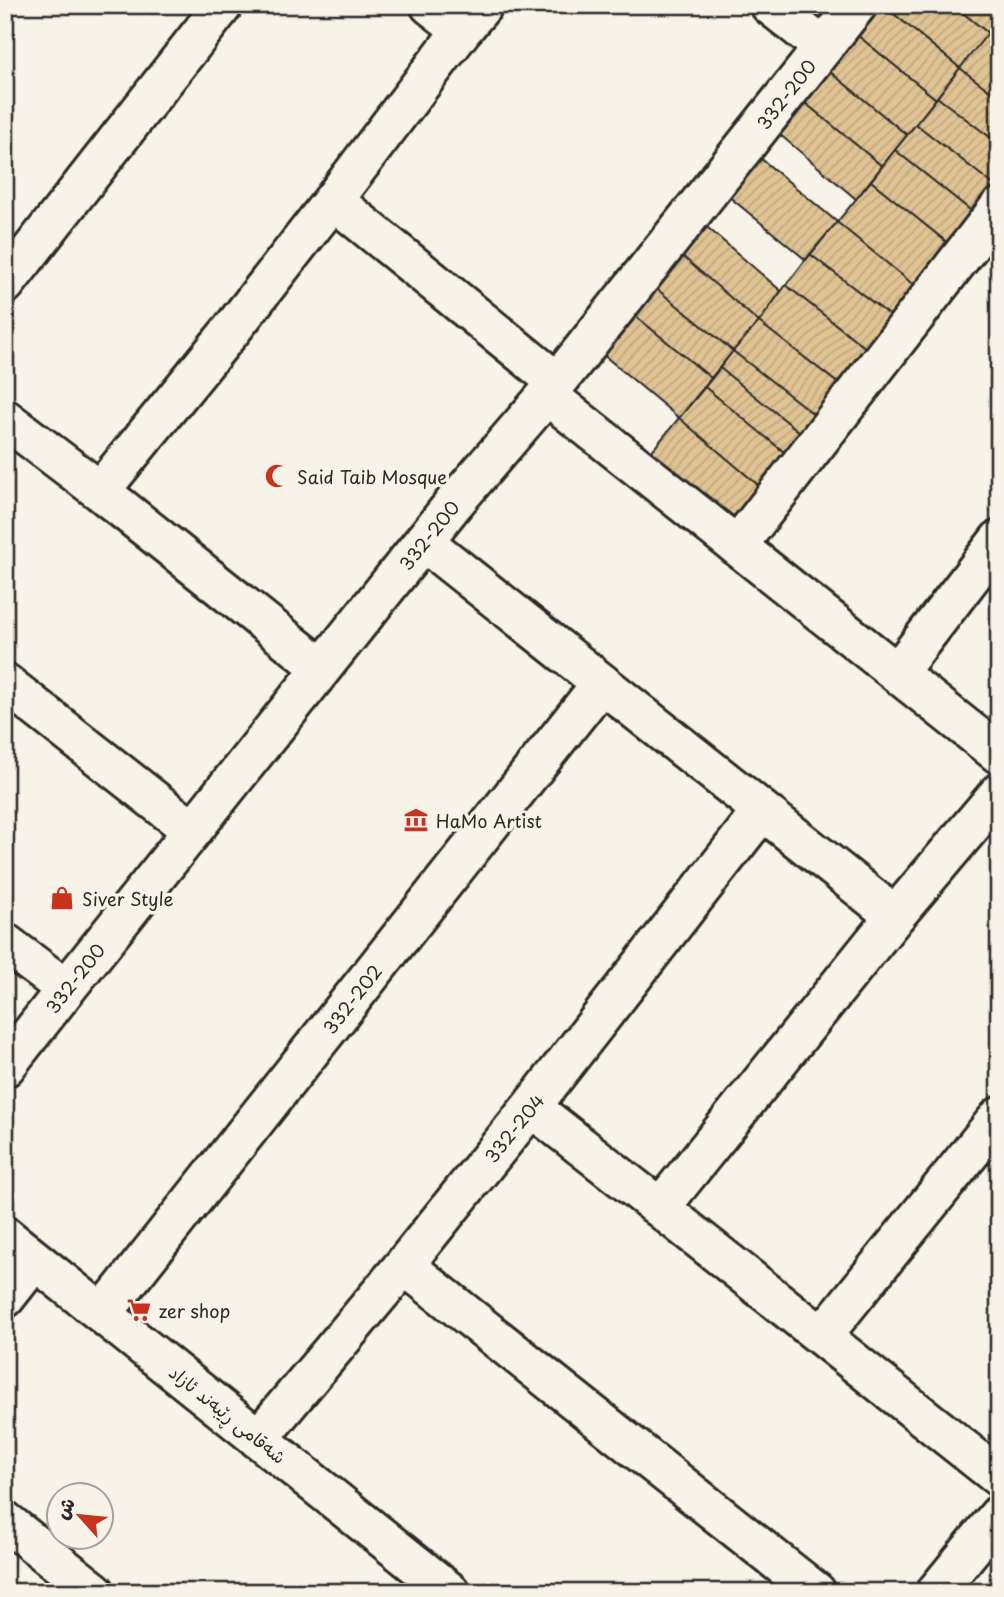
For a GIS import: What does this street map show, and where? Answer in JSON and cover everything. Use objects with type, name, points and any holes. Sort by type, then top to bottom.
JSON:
[{"type":"street","points":[[5,284],[223,5]]},
{"type":"street","points":[[100,491],[233,328],[472,18],[430,5]]},
{"type":"street","points":[[770,5],[823,47]]},
{"type":"street","name":"332-200","points":[[5,1067],[454,503],[552,389],[857,5]]},
{"type":"street","points":[[333,200],[737,546],[999,754]]},
{"type":"street","points":[[737,546],[999,208]]},
{"type":"street","points":[[5,419],[322,668]]},
{"type":"street","points":[[897,673],[999,540]]},
{"type":"street","points":[[424,542],[895,916]]},
{"type":"street","points":[[5,683],[192,831]]},
{"type":"street","name":"332-202","points":[[103,1313],[601,684]]},
{"type":"street","points":[[660,1208],[895,916],[999,793]]},
{"type":"street","name":"332-204","points":[[258,1439],[404,1265],[531,1107],[762,811]]},
{"type":"street","points":[[5,943],[66,989]]},
{"type":"street","points":[[531,1107],[999,1477]]},
{"type":"street","points":[[822,1336],[999,1117]]},
{"type":"street","name":"شەقامی ڕێبەند ئازاد","points":[[5,1236],[450,1592]]},
{"type":"street","points":[[5,1298],[35,1260]]},
{"type":"street","points":[[404,1265],[816,1592]]},
{"type":"street","points":[[936,1592],[999,1516]]},
{"type":"street","points":[[5,1521],[95,1592]]},
{"type":"building","points":[[872,5],[883,5],[960,68],[936,99],[851,30]]},
{"type":"building","points":[[883,5],[953,5],[988,33],[960,68]]},
{"type":"building","points":[[953,5],[999,5],[999,20],[988,33]]},
{"type":"building","points":[[999,20],[999,42],[988,33]]},
{"type":"building","points":[[851,30],[936,99],[907,135],[823,66]]},
{"type":"building","points":[[988,33],[999,42],[999,98],[960,68]]},
{"type":"building","points":[[823,66],[907,135],[882,166],[798,97]]},
{"type":"building","points":[[960,68],[999,98],[999,144],[937,97]]},
{"type":"building","points":[[798,97],[882,166],[856,199],[772,128]]},
{"type":"building","points":[[937,97],[999,144],[999,189],[916,124]]},
{"type":"building","points":[[916,124],[999,189],[979,217],[895,150]]},
{"type":"building","points":[[895,150],[979,217],[954,248],[871,181]]},
{"type":"building","points":[[753,152],[837,222],[806,260],[721,190]]},
{"type":"building","points":[[871,181],[954,248],[921,291],[837,222]]},
{"type":"building","points":[[700,221],[781,291],[759,322],[675,250]]},
{"type":"building","points":[[837,222],[921,291],[897,321],[810,254]]},
{"type":"building","points":[[675,250],[759,322],[733,351],[647,281]]},
{"type":"building","points":[[810,254],[897,321],[872,353],[786,285]]},
{"type":"building","points":[[647,281],[733,351],[711,378],[626,308]]},
{"type":"building","points":[[786,285],[872,353],[844,388],[759,322]]},
{"type":"building","points":[[626,308],[711,378],[679,418],[594,347]]},
{"type":"building","points":[[759,322],[844,388],[820,419],[733,351]]},
{"type":"building","points":[[733,351],[820,419],[806,437],[720,368]]},
{"type":"building","points":[[720,368],[806,437],[790,457],[705,387]]},
{"type":"building","points":[[705,387],[790,457],[764,490],[679,418]]},
{"type":"building","points":[[679,418],[764,490],[737,525],[650,453]]},
{"type":"place","name":"Said Taib Mosque","points":[[277,476]]},
{"type":"place","name":"HaMo Artist","points":[[416,820]]},
{"type":"place","name":"Siver Style","points":[[62,898]]},
{"type":"place","name":"zer shop","points":[[139,1310]]}]
